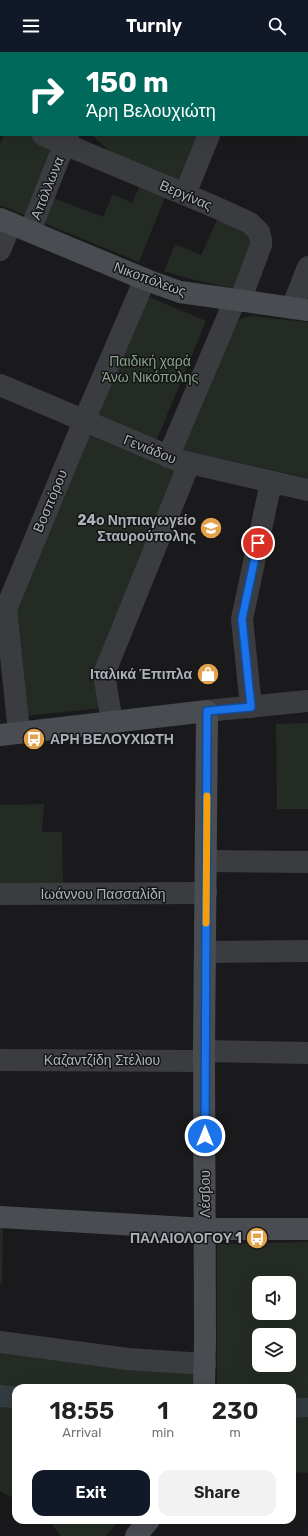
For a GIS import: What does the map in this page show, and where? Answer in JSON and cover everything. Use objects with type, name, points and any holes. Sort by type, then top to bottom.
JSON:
[{"type":"street","name":"Βεργίνας","points":[[47,136],[66,140],[250,223],[259,232],[261,248],[168,457]]},
{"type":"street","points":[[185,194],[209,136]]},
{"type":"street","name":"Απόλλωνα","points":[[0,250],[14,224],[66,140]]},
{"type":"street","name":"Νικοπόλεως","points":[[14,224],[145,280],[190,295],[300,309]]},
{"type":"street","points":[[300,309],[308,267]]},
{"type":"street","name":"Βοσπόρου","points":[[9,733],[4,629],[8,601],[145,280]]},
{"type":"street","name":"Γενιάδου","points":[[0,385],[168,457],[189,464],[308,490]]},
{"type":"street","points":[[112,722],[104,674],[189,464]]},
{"type":"street","points":[[251,707],[242,619],[271,482]]},
{"type":"street","points":[[9,733],[207,711],[308,702]]},
{"type":"street","name":"Λέσβου","points":[[204,1384],[204,1056],[207,862],[207,711]]},
{"type":"street","points":[[207,862],[308,862]]},
{"type":"street","name":"Ιωάννου Πασσαλίδη","points":[[0,894],[206,893]]},
{"type":"street","points":[[206,952],[308,951]]},
{"type":"street","name":"Καζαντζίδη Στέλιου","points":[[0,1060],[204,1056],[308,1052]]},
{"type":"street","points":[[0,1217],[205,1229],[308,1229]]},
{"type":"street","points":[[0,1342],[128,1359],[205,1364]]},
{"type":"street","points":[[136,1536],[146,1524]]},
{"type":"green space","points":[[4,136],[31,136],[56,146],[38,192],[103,217],[113,194],[132,203],[142,181],[167,192],[139,262],[0,205],[0,144]]},
{"type":"green space","points":[[93,136],[199,136],[180,184],[115,156]]},
{"type":"green space","points":[[219,216],[245,227],[253,241],[235,289],[164,271],[175,244],[201,255]]},
{"type":"green space","name":"Παιδική χαρά Άνω Νικόπολης","points":[[144,295],[206,321],[155,444],[93,419]]},
{"type":"green space","points":[[250,316],[308,322],[308,478],[179,449],[231,328],[240,319]]},
{"type":"green space","points":[[88,435],[178,472],[102,708],[25,716],[12,620]]},
{"type":"green space","points":[[308,723],[308,809],[277,809],[276,724]]},
{"type":"green space","points":[[44,804],[42,832],[62,832],[63,884],[0,883],[0,805]]},
{"type":"green space","points":[[0,1226],[3,1226],[2,1284],[0,1283]]},
{"type":"green space","points":[[308,1242],[308,1473],[296,1472],[296,1384],[217,1384],[217,1244]]},
{"type":"green space","points":[[0,1351],[194,1372],[192,1384],[12,1384],[12,1498],[0,1491]]},
{"type":"green space","points":[[51,1524],[116,1524],[106,1536],[61,1536]]},
{"type":"shaded area","points":[[0,1385],[12,1386],[12,1408],[0,1407]]},
{"type":"shaded area","points":[[296,1398],[308,1398],[308,1417],[296,1418]]},
{"type":"slow traffic","points":[[206,923],[207,796]]},
{"type":"place","name":"24ο Νηπιαγωγείο Σταυρούπολης","points":[[211,528]]},
{"type":"place","name":"Ιταλικά Έπιπλα","points":[[208,674]]},
{"type":"place","name":"ΑΡΗ ΒΕΛΟΥΧΙΩΤΗ","points":[[34,739]]},
{"type":"place","name":"ΠΑΛΑΙΟΛΟΓΟΥ 1","points":[[257,1238]]},
{"type":"route","points":[[205,1136],[204,1051],[207,862],[207,711],[251,707],[242,619],[258,543]]}]
